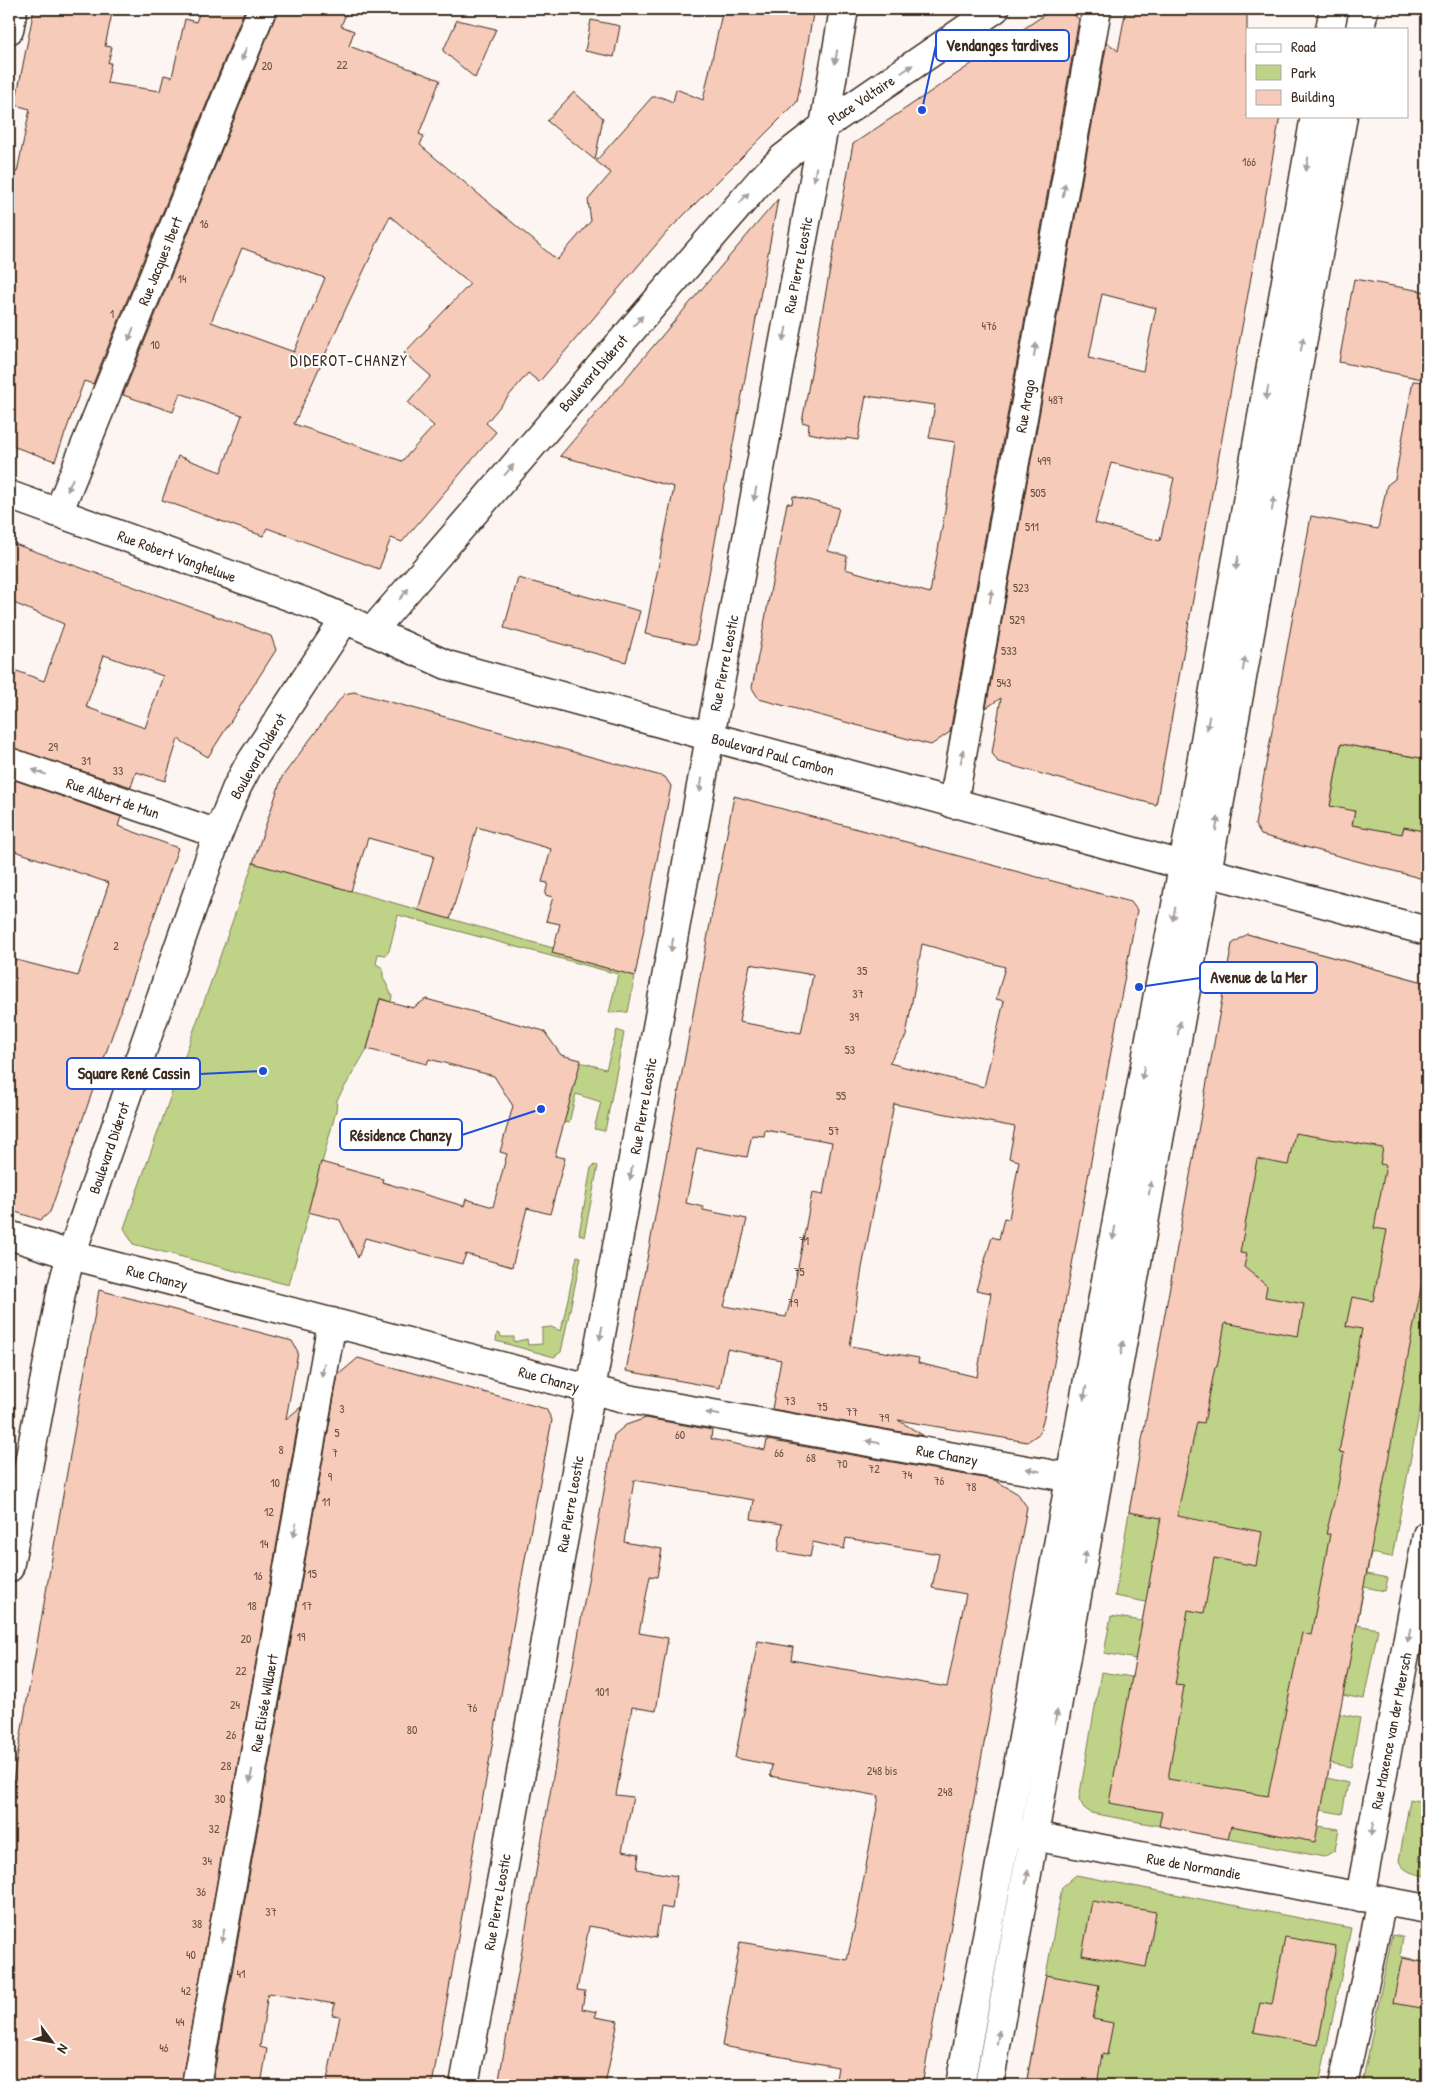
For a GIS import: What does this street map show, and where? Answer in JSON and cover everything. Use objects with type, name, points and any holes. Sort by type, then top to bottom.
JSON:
[{"type":"street","points":[[9,30],[13,9]]},
{"type":"street","name":"Rue Jacques Ibert","points":[[58,513],[262,9]]},
{"type":"street","name":"Place Voltaire","points":[[824,126],[844,9]]},
{"type":"street","name":"Place Voltaire","points":[[824,126],[995,9]]},
{"type":"street","name":"Rue Arago","points":[[953,804],[1097,9]]},
{"type":"street","points":[[1330,28],[1334,9]]},
{"type":"street","points":[[1360,28],[1364,9]]},
{"type":"street","points":[[989,2085],[1098,1482],[1315,118]]},
{"type":"street","points":[[960,2085],[1070,1477],[1195,869],[1344,118]]},
{"type":"street","name":"Boulevard Diderot","points":[[372,631],[747,194],[784,158],[824,126]]},
{"type":"street","name":"Rue Pierre Leostic","points":[[464,2085],[710,737],[824,126]]},
{"type":"street","name":"Rue Robert Vangheluwe","points":[[9,495],[316,606],[345,619]]},
{"type":"street","name":"Boulevard Diderot","points":[[9,1568],[62,1288],[71,1255],[218,834],[237,787],[248,768],[345,619]]},
{"type":"street","name":"Boulevard Paul Cambon","points":[[345,619],[446,665],[1427,931]]},
{"type":"street","name":"Rue Albert de Mun","points":[[9,762],[218,834]]},
{"type":"street","name":"Rue Chanzy","points":[[9,1235],[71,1255],[628,1399],[1098,1482]]},
{"type":"street","name":"Rue Elisée Willaert","points":[[196,2085],[332,1322]]},
{"type":"street","name":"Rue Maxence van der Meersch","points":[[1371,1899],[1427,1535]]},
{"type":"street","name":"Rue de Normandie","points":[[1006,1831],[1427,1909]]},
{"type":"street","points":[[1343,2085],[1371,1899]]},
{"type":"green space","points":[[1341,744],[1427,759],[1427,819],[1421,831],[1404,827],[1402,834],[1374,844],[1330,806]]},
{"type":"green space","points":[[253,863],[553,948],[553,953],[635,976],[628,1012],[609,1013],[618,974],[398,915],[389,951],[386,955],[378,954],[376,964],[383,968],[383,977],[392,996],[391,1002],[380,998],[367,1049],[337,1100],[336,1111],[289,1285],[133,1244],[124,1228]]},
{"type":"green space","points":[[1247,934],[1427,983],[1427,1372],[1392,1557],[1371,1553],[1367,1574],[1388,1578],[1385,1591],[1364,1587],[1357,1625],[1378,1629],[1364,1699],[1336,1694],[1332,1712],[1360,1718],[1351,1767],[1330,1763],[1327,1778],[1348,1783],[1342,1814],[1321,1810],[1318,1826],[1339,1829],[1335,1850],[1324,1857],[1091,1813],[1084,1808],[1079,1799],[1101,1672],[1132,1677],[1136,1659],[1104,1653],[1111,1616],[1142,1621],[1146,1602],[1115,1596],[1129,1512]]},
{"type":"green space","points":[[617,1030],[624,1033],[605,1131],[594,1129],[601,1102],[576,1094],[569,1123],[564,1122],[580,1062],[606,1069]]},
{"type":"green space","points":[[594,1165],[598,1166],[584,1237],[579,1234],[591,1168]]},
{"type":"green space","points":[[577,1256],[581,1257],[561,1352],[554,1357],[496,1341],[497,1333],[501,1337],[514,1337],[514,1342],[527,1339],[528,1345],[542,1344],[542,1328],[551,1327],[561,1331]]},
{"type":"green space","points":[[1410,1799],[1427,1803],[1427,1818],[1419,1861],[1427,1862],[1427,1876],[1415,1874],[1407,1870],[1399,1861]]},
{"type":"green space","points":[[1076,1875],[1351,1928],[1320,2080],[1316,2085],[1026,2085],[1062,1887]]},
{"type":"green space","points":[[1392,1935],[1403,1937],[1400,1956],[1427,1963],[1427,2085],[1362,2085]]},
{"type":"building","points":[[34,9],[113,9],[105,46],[112,47],[108,63],[111,63],[107,83],[160,91],[164,75],[172,77],[185,19],[196,22],[201,9],[245,9],[93,384],[84,381],[55,461],[9,445],[9,170],[17,172],[30,109],[15,105]]},
{"type":"building","points":[[277,9],[348,9],[341,26],[354,31],[349,46],[440,80],[419,134],[424,136],[420,145],[557,260],[591,221],[588,200],[611,173],[596,161],[652,97],[661,97],[673,102],[676,89],[703,100],[723,9],[814,9],[797,102],[667,232],[539,382],[528,373],[486,423],[496,432],[402,542],[391,538],[379,569],[267,528],[263,536],[162,500],[178,456],[221,472],[242,415],[180,393],[173,412],[123,395]],"holes":[[[390,216],[470,284],[404,353],[431,376],[408,403],[434,426],[402,461],[294,424]],[[242,248],[325,278],[294,352],[211,322]]]},
{"type":"building","points":[[1053,9],[1066,9],[1079,19],[950,732],[931,745],[759,699],[752,688],[787,503],[792,504],[793,496],[839,508],[828,551],[847,556],[845,569],[930,593],[944,517],[955,442],[929,438],[935,405],[866,396],[858,440],[846,438],[846,440],[808,433],[809,424],[802,422],[853,144]]},
{"type":"building","points":[[1126,9],[1247,9],[1246,118],[1280,118],[1156,805],[998,762],[992,753],[1001,698],[986,708],[1107,42],[1118,51]],"holes":[[[1102,294],[1156,308],[1143,371],[1089,358]],[[1111,463],[1174,478],[1160,541],[1095,523]]]},
{"type":"building","points":[[457,20],[496,29],[475,78],[443,51]]},
{"type":"building","points":[[591,20],[620,26],[614,57],[585,51]]},
{"type":"building","points":[[574,92],[603,118],[595,160],[547,121]]},
{"type":"building","points":[[778,199],[696,645],[645,634],[674,487],[560,456]]},
{"type":"building","points":[[1354,279],[1427,292],[1427,380],[1339,362]]},
{"type":"building","points":[[1413,381],[1427,382],[1427,759],[1341,744],[1330,806],[1355,811],[1352,825],[1402,834],[1404,827],[1427,832],[1427,880],[1261,835],[1255,825],[1311,516],[1378,529],[1387,485],[1395,479]]},
{"type":"building","points":[[9,542],[271,636],[276,650],[208,757],[178,739],[165,781],[136,772],[131,787],[9,747],[9,687],[14,670],[44,681],[64,624],[9,601]],"holes":[[[104,655],[163,676],[145,728],[86,707]]]},
{"type":"building","points":[[518,578],[640,611],[626,662],[504,628]]},
{"type":"building","points":[[354,692],[665,777],[671,786],[635,976],[552,953],[560,924],[546,921],[553,897],[545,895],[548,883],[542,882],[551,849],[477,827],[450,919],[418,910],[434,856],[368,838],[351,891],[253,863],[282,777],[344,694]]},
{"type":"building","points":[[9,778],[121,817],[118,826],[178,848],[50,1212],[41,1220],[9,1210],[9,958],[78,976],[109,883],[9,849]]},
{"type":"building","points":[[734,796],[1131,902],[1137,910],[1040,1433],[1027,1442],[898,1420],[924,1436],[772,1409],[781,1360],[727,1349],[720,1388],[626,1371]],"holes":[[[922,944],[1005,967],[996,999],[1004,1001],[984,1087],[889,1063],[906,1036]],[[750,964],[813,975],[801,1033],[739,1022]],[[894,1104],[1015,1127],[1009,1158],[1019,1161],[1009,1219],[1004,1218],[999,1239],[992,1237],[976,1290],[991,1293],[977,1377],[918,1363],[919,1358],[850,1346],[862,1268]],[[765,1130],[832,1142],[823,1195],[812,1193],[794,1289],[786,1317],[724,1306],[747,1219],[703,1210],[703,1207],[686,1203],[697,1148],[747,1157],[752,1135],[764,1136]]]},
{"type":"building","points":[[1247,934],[1427,983],[1427,1273],[1424,1272],[1315,1842],[1231,1826],[1228,1839],[1159,1826],[1162,1812],[1109,1803],[1161,1518],[1129,1512],[1232,944]],"holes":[[[1295,1133],[1383,1148],[1380,1164],[1386,1165],[1374,1228],[1387,1230],[1373,1301],[1352,1297],[1346,1326],[1362,1329],[1339,1452],[1344,1453],[1326,1534],[1330,1534],[1311,1635],[1302,1633],[1268,1796],[1168,1779],[1184,1686],[1175,1685],[1188,1610],[1204,1613],[1214,1558],[1256,1566],[1262,1532],[1177,1516],[1197,1422],[1204,1423],[1225,1323],[1298,1336],[1304,1304],[1265,1297],[1267,1286],[1244,1267],[1247,1254],[1240,1253],[1257,1159],[1288,1165]]]},
{"type":"building","points":[[380,999],[413,1008],[426,999],[544,1031],[561,1055],[581,1060],[555,1156],[565,1158],[550,1214],[527,1208],[512,1267],[466,1254],[462,1264],[365,1238],[358,1258],[340,1220],[308,1212],[321,1162],[383,1179],[382,1182],[464,1206],[466,1199],[493,1207],[507,1154],[500,1152],[513,1106],[494,1076],[429,1059],[427,1064],[367,1049]]},
{"type":"building","points":[[99,1290],[292,1341],[298,1352],[286,1419],[301,1407],[181,2085],[9,2085],[9,1803]]},
{"type":"building","points":[[358,1358],[546,1409],[552,1420],[525,1559],[432,2085],[326,2085],[340,2016],[332,2015],[335,2004],[268,1993],[260,2047],[267,2049],[261,2085],[212,2085],[338,1375]]},
{"type":"building","points":[[646,1418],[712,1430],[711,1439],[765,1450],[767,1440],[995,1480],[1018,1494],[1027,1507],[922,2085],[835,2085],[838,2067],[722,2046],[740,1942],[847,1960],[879,1796],[770,1776],[772,1765],[735,1758],[758,1641],[793,1647],[791,1660],[947,1687],[966,1594],[932,1588],[939,1554],[846,1538],[844,1549],[813,1542],[810,1557],[778,1551],[782,1524],[751,1519],[754,1500],[634,1480],[624,1542],[662,1549],[657,1577],[650,1576],[639,1633],[668,1638],[656,1711],[632,1707],[616,1795],[633,1797],[622,1851],[639,1854],[637,1869],[677,1876],[672,1909],[661,1907],[656,1938],[589,1926],[577,1990],[585,1991],[582,2009],[597,2012],[595,2017],[618,2021],[605,2085],[498,2085],[614,1435],[626,1425]]},
{"type":"building","points":[[1092,1901],[1156,1912],[1146,1967],[1082,1955]]},
{"type":"building","points":[[1285,1937],[1336,1946],[1318,2045],[1254,2032],[1260,2003],[1272,2005]]},
{"type":"building","points":[[1402,1958],[1427,1963],[1427,2009],[1393,2003]]},
{"type":"building","points":[[1046,1975],[1099,1985],[1093,2019],[1113,2023],[1107,2055],[1102,2054],[1097,2085],[1026,2085]]},
{"type":"place","name":"Vendanges tardives","points":[[922,110]]},
{"type":"place","name":"Avenue de la Mer","points":[[1139,987]]},
{"type":"place","name":"Square René Cassin","points":[[263,1071]]},
{"type":"place","name":"Résidence Chanzy","points":[[541,1109]]},
{"type":"district","name":"DIDEROT-CHANZY","points":[[349,360]]}]
